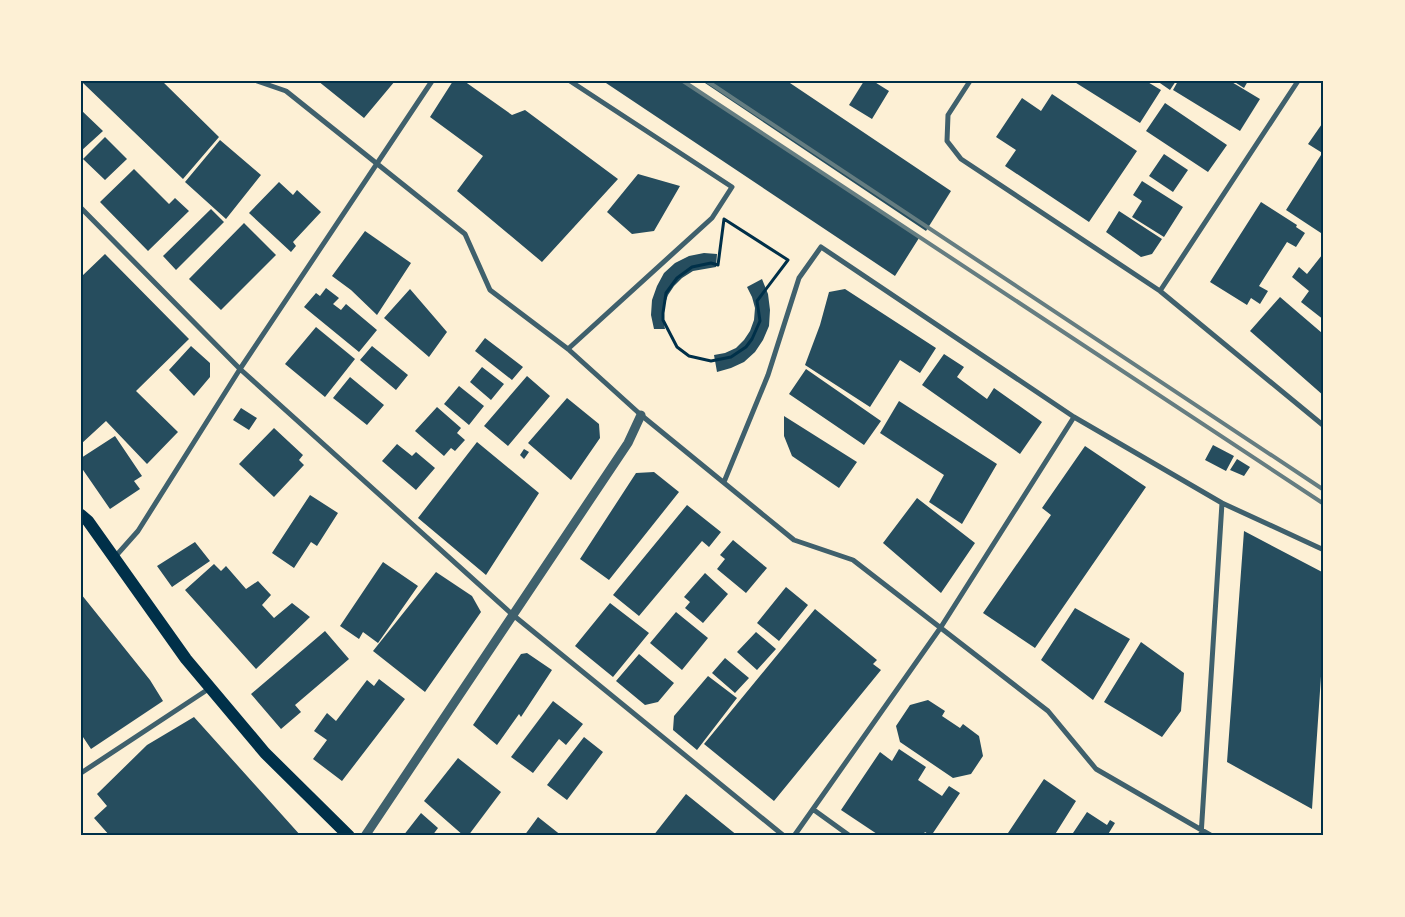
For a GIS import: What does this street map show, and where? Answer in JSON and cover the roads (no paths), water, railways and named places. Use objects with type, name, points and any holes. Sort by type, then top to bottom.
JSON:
[{"type":"main road","points":[[81,515],[88,521],[186,659],[265,753],[349,836]]},
{"type":"street","points":[[257,81],[286,91],[464,234],[490,290],[568,349],[641,415],[794,540],[853,560],[1048,711],[1096,769],[1202,833],[1212,836]]},
{"type":"street","points":[[114,558],[138,531],[240,369],[432,81]]},
{"type":"street","points":[[568,349],[712,218],[732,186],[570,81]]},
{"type":"street","points":[[970,81],[948,114],[947,141],[961,159],[1160,291],[1324,426]]},
{"type":"street","points":[[1160,291],[1298,81]]},
{"type":"street","points":[[81,208],[240,369],[513,615],[784,836]]},
{"type":"street","points":[[724,482],[768,375],[799,278],[822,247],[1074,417],[1222,503],[1324,550]]},
{"type":"street","points":[[365,836],[628,443],[641,415]]},
{"type":"street","points":[[794,836],[941,627],[1074,417]]},
{"type":"street","points":[[1202,833],[1222,503]]},
{"type":"street","points":[[81,773],[211,688]]},
{"type":"street","points":[[814,810],[850,836]]},
{"type":"railway","points":[[683,81],[1324,504]]},
{"type":"railway","points":[[707,81],[1324,490]]}]
